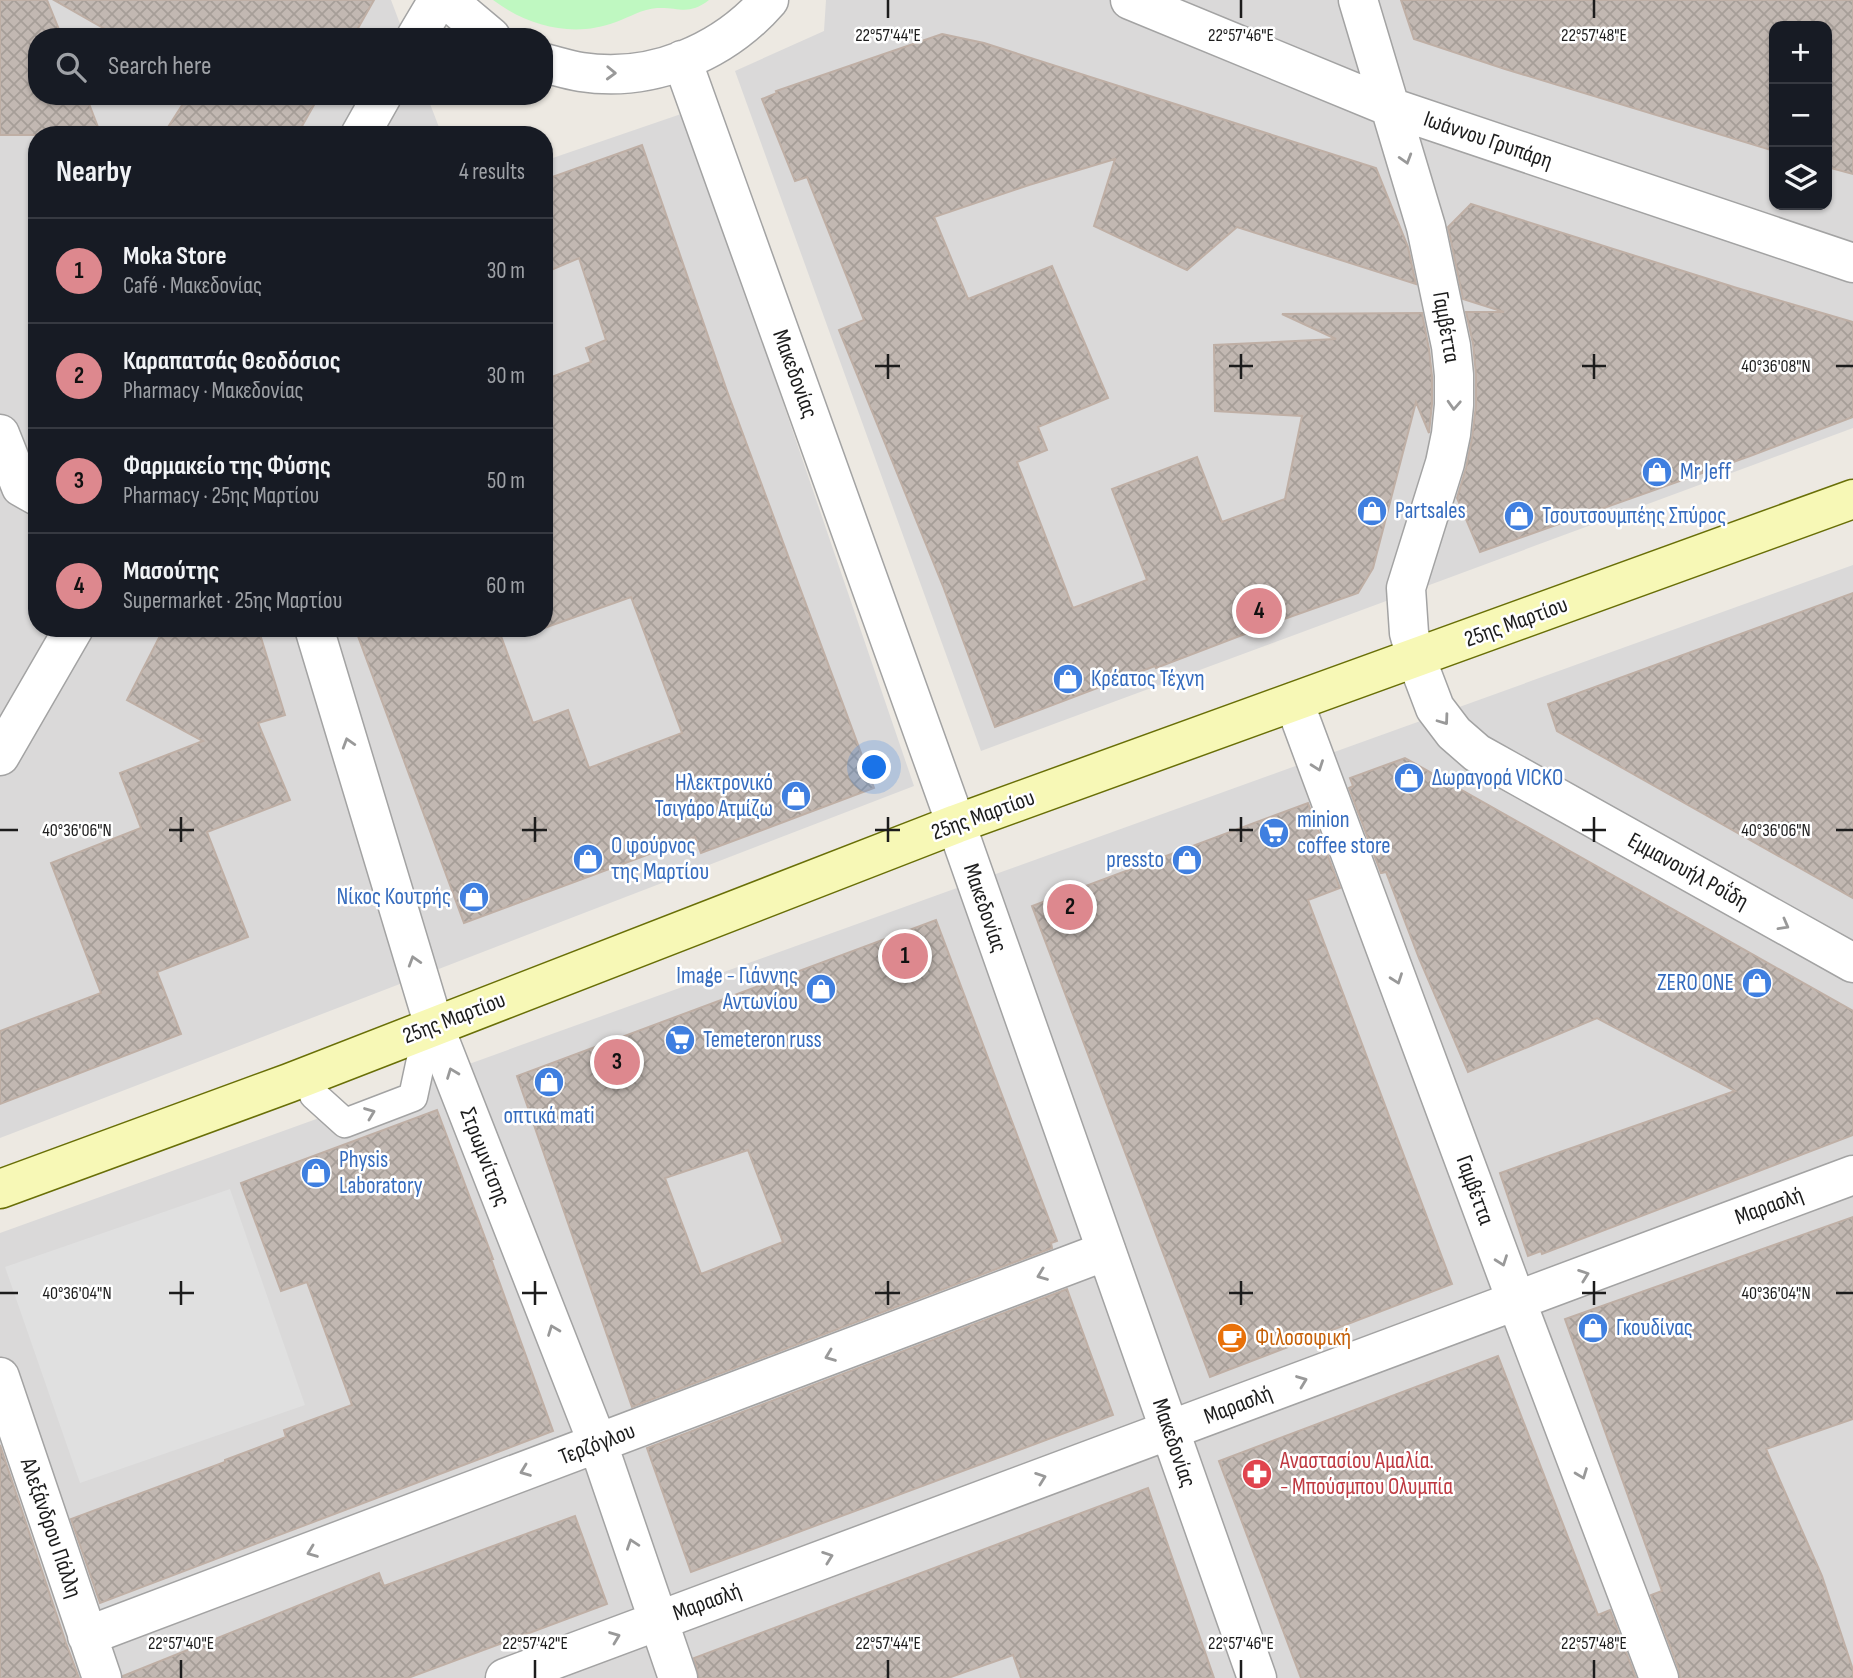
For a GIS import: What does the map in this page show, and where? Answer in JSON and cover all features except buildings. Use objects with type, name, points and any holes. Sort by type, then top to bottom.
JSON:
[{"type":"main road","name":"25ης Μαρτίου","points":[[0,1189],[289,1083],[428,1041],[956,824],[1853,499]]},
{"type":"street","points":[[421,28],[438,0]]},
{"type":"street","points":[[447,0],[480,28]]},
{"type":"street","points":[[553,65],[582,72],[626,74],[669,65],[700,54],[729,37],[755,16],[769,0]]},
{"type":"street","name":"Ιωάννου Γρυπάρη","points":[[1130,0],[1390,107],[1853,263]]},
{"type":"street","name":"Γαμβέττα","points":[[1358,0],[1426,227],[1451,346],[1454,375],[1454,405],[1445,463],[1406,588],[1409,633],[1416,658]]},
{"type":"street","name":"Μακεδονίας","points":[[682,60],[956,824],[1257,1678]]},
{"type":"street","points":[[0,435],[19,492]]},
{"type":"street","points":[[0,756],[69,637]]},
{"type":"street","name":"Στρωμνίτσης","points":[[316,637],[428,1041],[598,1444],[678,1678]]},
{"type":"street","name":"Εμμανουήλ Ροΐδη","points":[[1416,658],[1435,708],[1454,733],[1477,752],[1853,963]]},
{"type":"street","name":"Γαμβέττα","points":[[1294,702],[1659,1678]]},
{"type":"street","name":"Μαρασλή","points":[[505,1678],[1853,1175]]},
{"type":"street","name":"Τερζόγλου","points":[[87,1636],[1106,1251]]},
{"type":"street","name":"Αλεξάνδρου Πάλλη","points":[[0,1377],[102,1678]]},
{"type":"lane","points":[[314,1095],[345,1123],[413,1097],[428,1041]]},
{"type":"shaded area","points":[[0,0],[391,0],[402,28],[28,28],[28,105],[430,105],[439,126],[28,126],[28,637],[553,637],[553,158],[684,113],[914,786],[0,1138]]},
{"type":"shaded area","points":[[826,0],[1853,0],[1853,428],[981,751],[735,71],[824,31]]},
{"type":"shaded area","points":[[1853,565],[1853,1678],[0,1678],[0,1233]]},
{"type":"shaded area","points":[[230,1189],[305,1405],[80,1483],[5,1267]]},
{"type":"green space","points":[[493,0],[709,0],[695,8],[652,9],[600,27],[568,29],[537,23]]},
{"type":"place","name":"Mr Jeff","points":[[1657,472]]},
{"type":"place","name":"Partsales","points":[[1372,511]]},
{"type":"place","name":"Τσουτσουμπέης Σπύρος","points":[[1519,516]]},
{"type":"place","name":"Μασούτης","points":[[1259,611]]},
{"type":"place","name":"Κρέατος Τέχνη","points":[[1068,679]]},
{"type":"place","name":"Δωραγορά VICKO","points":[[1409,778]]},
{"type":"place","name":"Ηλεκτρονικό Τσιγάρο Ατμίζω","points":[[796,796]]},
{"type":"place","name":"minion coffee store","points":[[1274,833]]},
{"type":"place","name":"Ο φούρνος της Μαρτίου","points":[[588,859]]},
{"type":"place","name":"pressto","points":[[1187,860]]},
{"type":"place","name":"Νίκος Κουτρής","points":[[474,897]]},
{"type":"place","name":"Καραπατσάς Θεοδόσιος","points":[[1070,907]]},
{"type":"place","name":"Moka Store","points":[[905,956]]},
{"type":"place","name":"ZERO ONE","points":[[1757,983]]},
{"type":"place","name":"Image - Γιάννης Αντωνίου","points":[[821,989]]},
{"type":"place","name":"Temeteron russ","points":[[680,1040]]},
{"type":"place","name":"Φαρμακείο της Φύσης","points":[[617,1062]]},
{"type":"place","name":"οπτικά mati","points":[[549,1082]]},
{"type":"place","name":"Physis Laboratory","points":[[316,1173]]},
{"type":"place","name":"Γκουδίνας","points":[[1593,1328]]},
{"type":"place","name":"Φιλοσοφική","points":[[1232,1338]]},
{"type":"place","name":"Αναστασίου Αμαλία. - Μπούσμπου Ολυμπία","points":[[1257,1474]]}]
